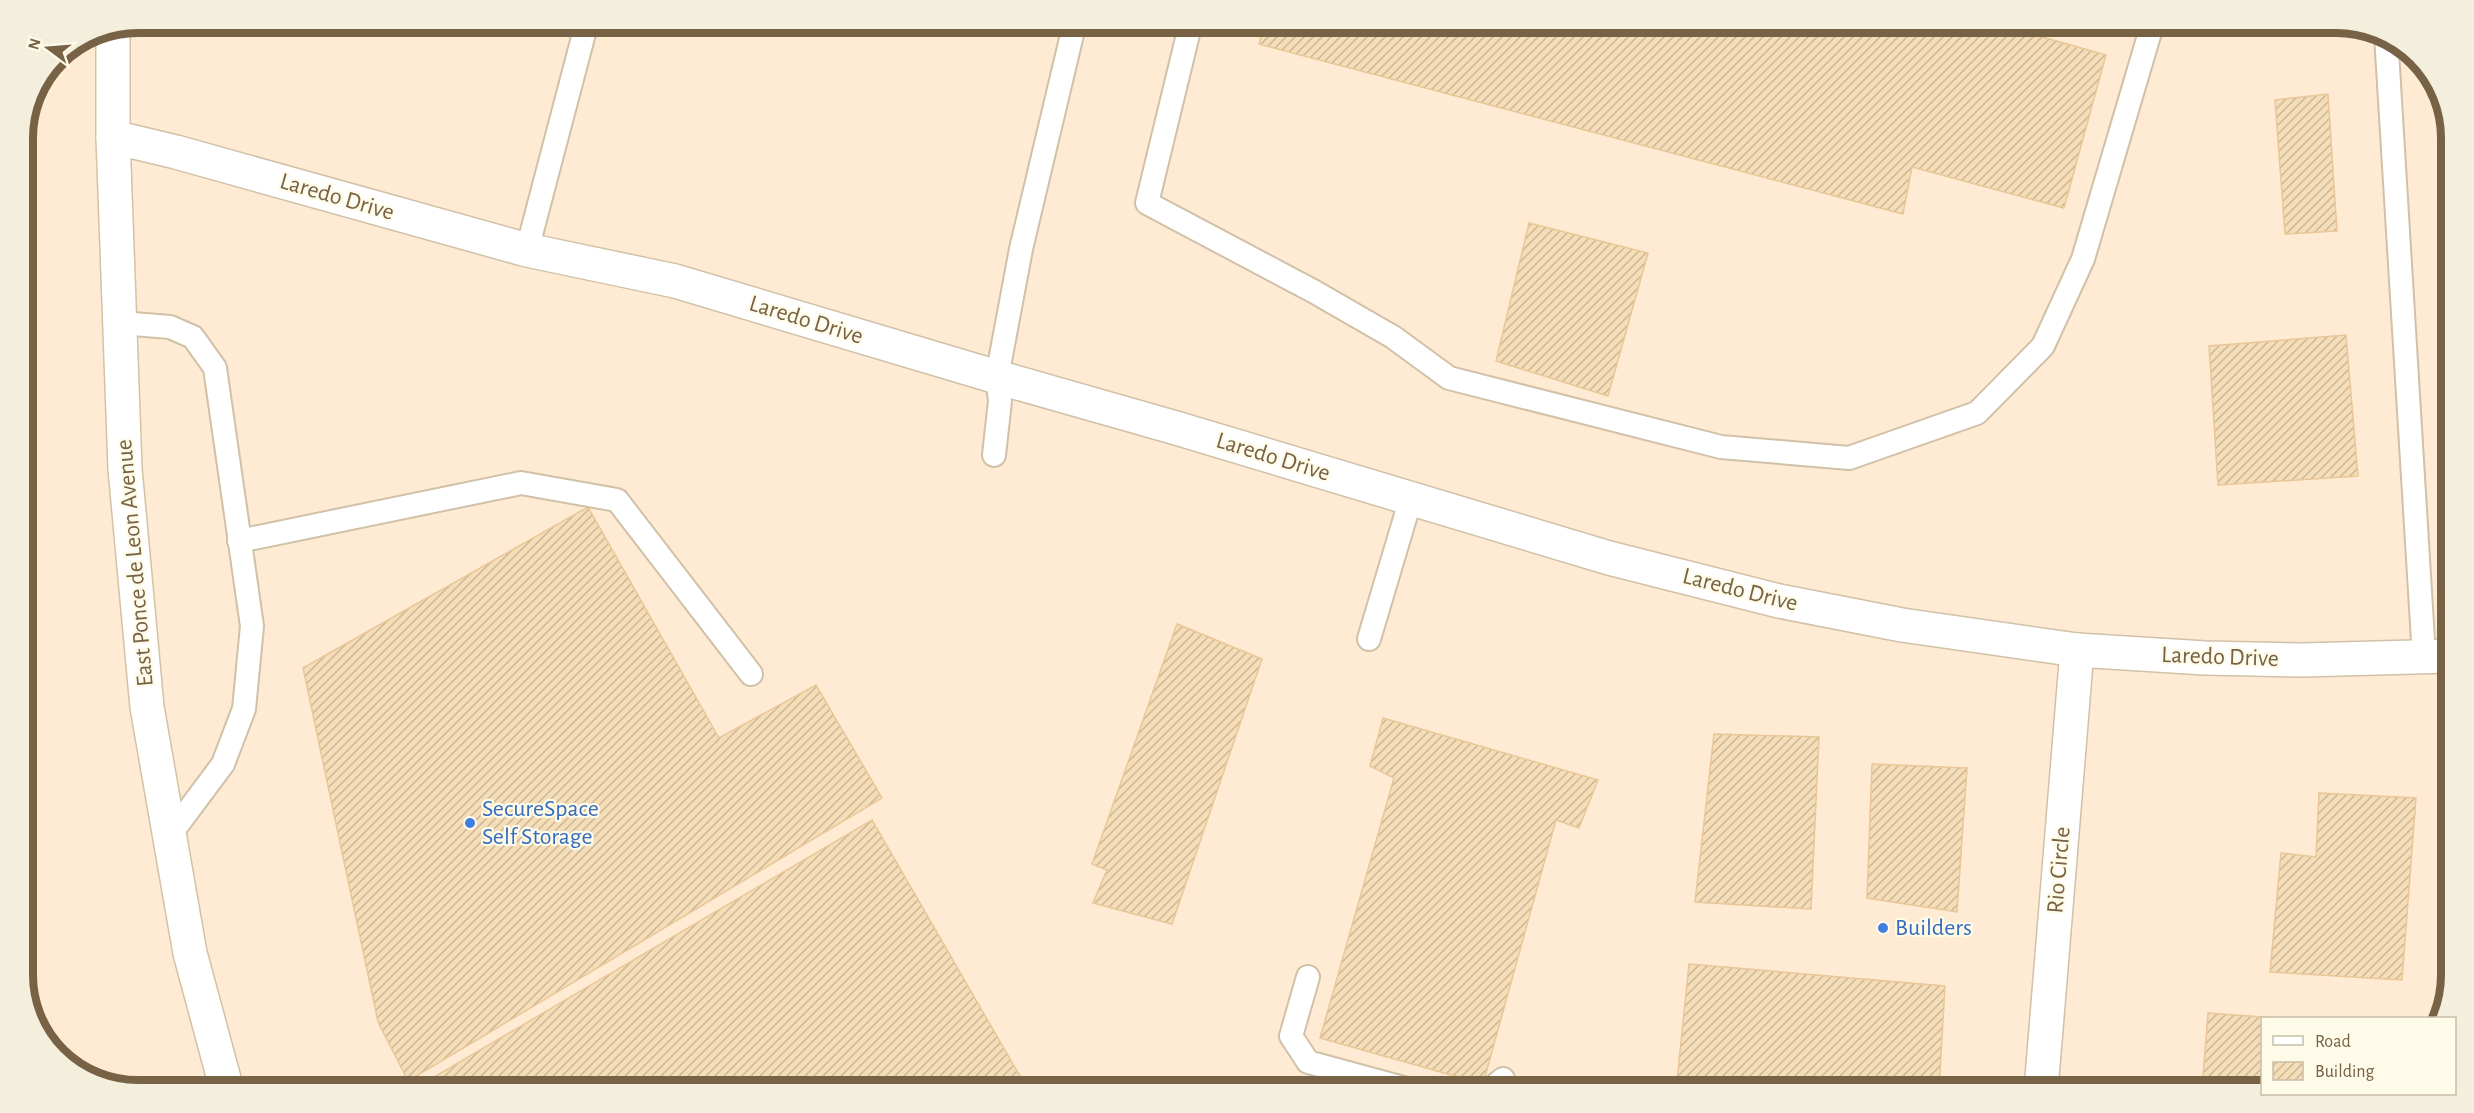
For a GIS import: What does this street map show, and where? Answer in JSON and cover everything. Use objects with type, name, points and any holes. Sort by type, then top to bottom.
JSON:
[{"type":"street","name":"East Ponce de Leon Avenue","points":[[113,36],[113,137],[125,469],[146,695],[190,953],[223,1080]]},
{"type":"street","name":"Laredo Drive","points":[[113,137],[176,152],[527,250],[675,281],[1609,558],[1779,601],[1902,625],[2077,650],[2205,658],[2302,660],[2438,657]]},
{"type":"street","name":"Rio Circle","points":[[2042,1080],[2077,650]]},
{"type":"lane","points":[[527,250],[583,33]]},
{"type":"lane","points":[[994,455],[1000,401],[997,377],[1022,249],[1072,33]]},
{"type":"lane","points":[[1188,33],[1147,203],[1313,291],[1393,337],[1449,378],[1721,447],[1849,458],[1977,413],[2043,346],[2083,259],[2150,33]]},
{"type":"lane","points":[[2387,46],[2438,657]]},
{"type":"lane","points":[[120,323],[170,327],[193,337],[215,368],[252,626],[244,709],[223,765],[170,835]]},
{"type":"lane","points":[[239,541],[521,483],[617,500],[751,674]]},
{"type":"lane","points":[[1369,639],[1411,498]]},
{"type":"lane","points":[[1308,977],[1291,1036],[1308,1062],[1375,1080]]},
{"type":"shaded area","points":[[138,33],[2336,33],[2357,35],[2376,41],[2400,55],[2427,85],[2439,117],[2441,131],[2441,975],[2439,996],[2433,1015],[2432,1017],[2261,1017],[2261,1080],[138,1080],[117,1078],[98,1072],[74,1058],[51,1033],[39,1009],[33,982],[33,131],[41,98],[53,78],[78,78],[78,53],[98,41],[117,35]]},
{"type":"building","points":[[1262,33],[2028,33],[2106,55],[2064,208],[1912,167],[1903,214],[1259,44]]},
{"type":"building","points":[[2328,94],[2337,231],[2285,234],[2275,100]]},
{"type":"building","points":[[2438,113],[2441,131],[2441,150]]},
{"type":"building","points":[[1529,223],[1648,253],[1608,396],[1496,361]]},
{"type":"building","points":[[2346,335],[2358,476],[2218,485],[2209,346]]},
{"type":"building","points":[[588,507],[719,738],[816,685],[882,798],[407,1080],[378,1022],[303,668]]},
{"type":"building","points":[[1177,624],[1262,659],[1172,924],[1093,903],[1107,870],[1092,864]]},
{"type":"building","points":[[1383,718],[1598,780],[1579,828],[1556,820],[1484,1080],[1469,1080],[1320,1038],[1394,778],[1370,766]]},
{"type":"building","points":[[1714,734],[1819,737],[1811,909],[1695,902]]},
{"type":"building","points":[[1872,764],[1967,768],[1957,912],[1867,898]]},
{"type":"building","points":[[2319,793],[2416,798],[2402,980],[2270,972],[2281,853],[2316,857]]},
{"type":"building","points":[[872,820],[1022,1080],[429,1080]]},
{"type":"building","points":[[1689,964],[1945,986],[1940,1080],[1677,1080]]},
{"type":"building","points":[[2208,1013],[2263,1017],[2261,1017],[2261,1080],[2203,1080]]},
{"type":"place","name":"SecureSpace Self Storage","points":[[470,823]]},
{"type":"place","name":"Builders","points":[[1883,928]]}]
